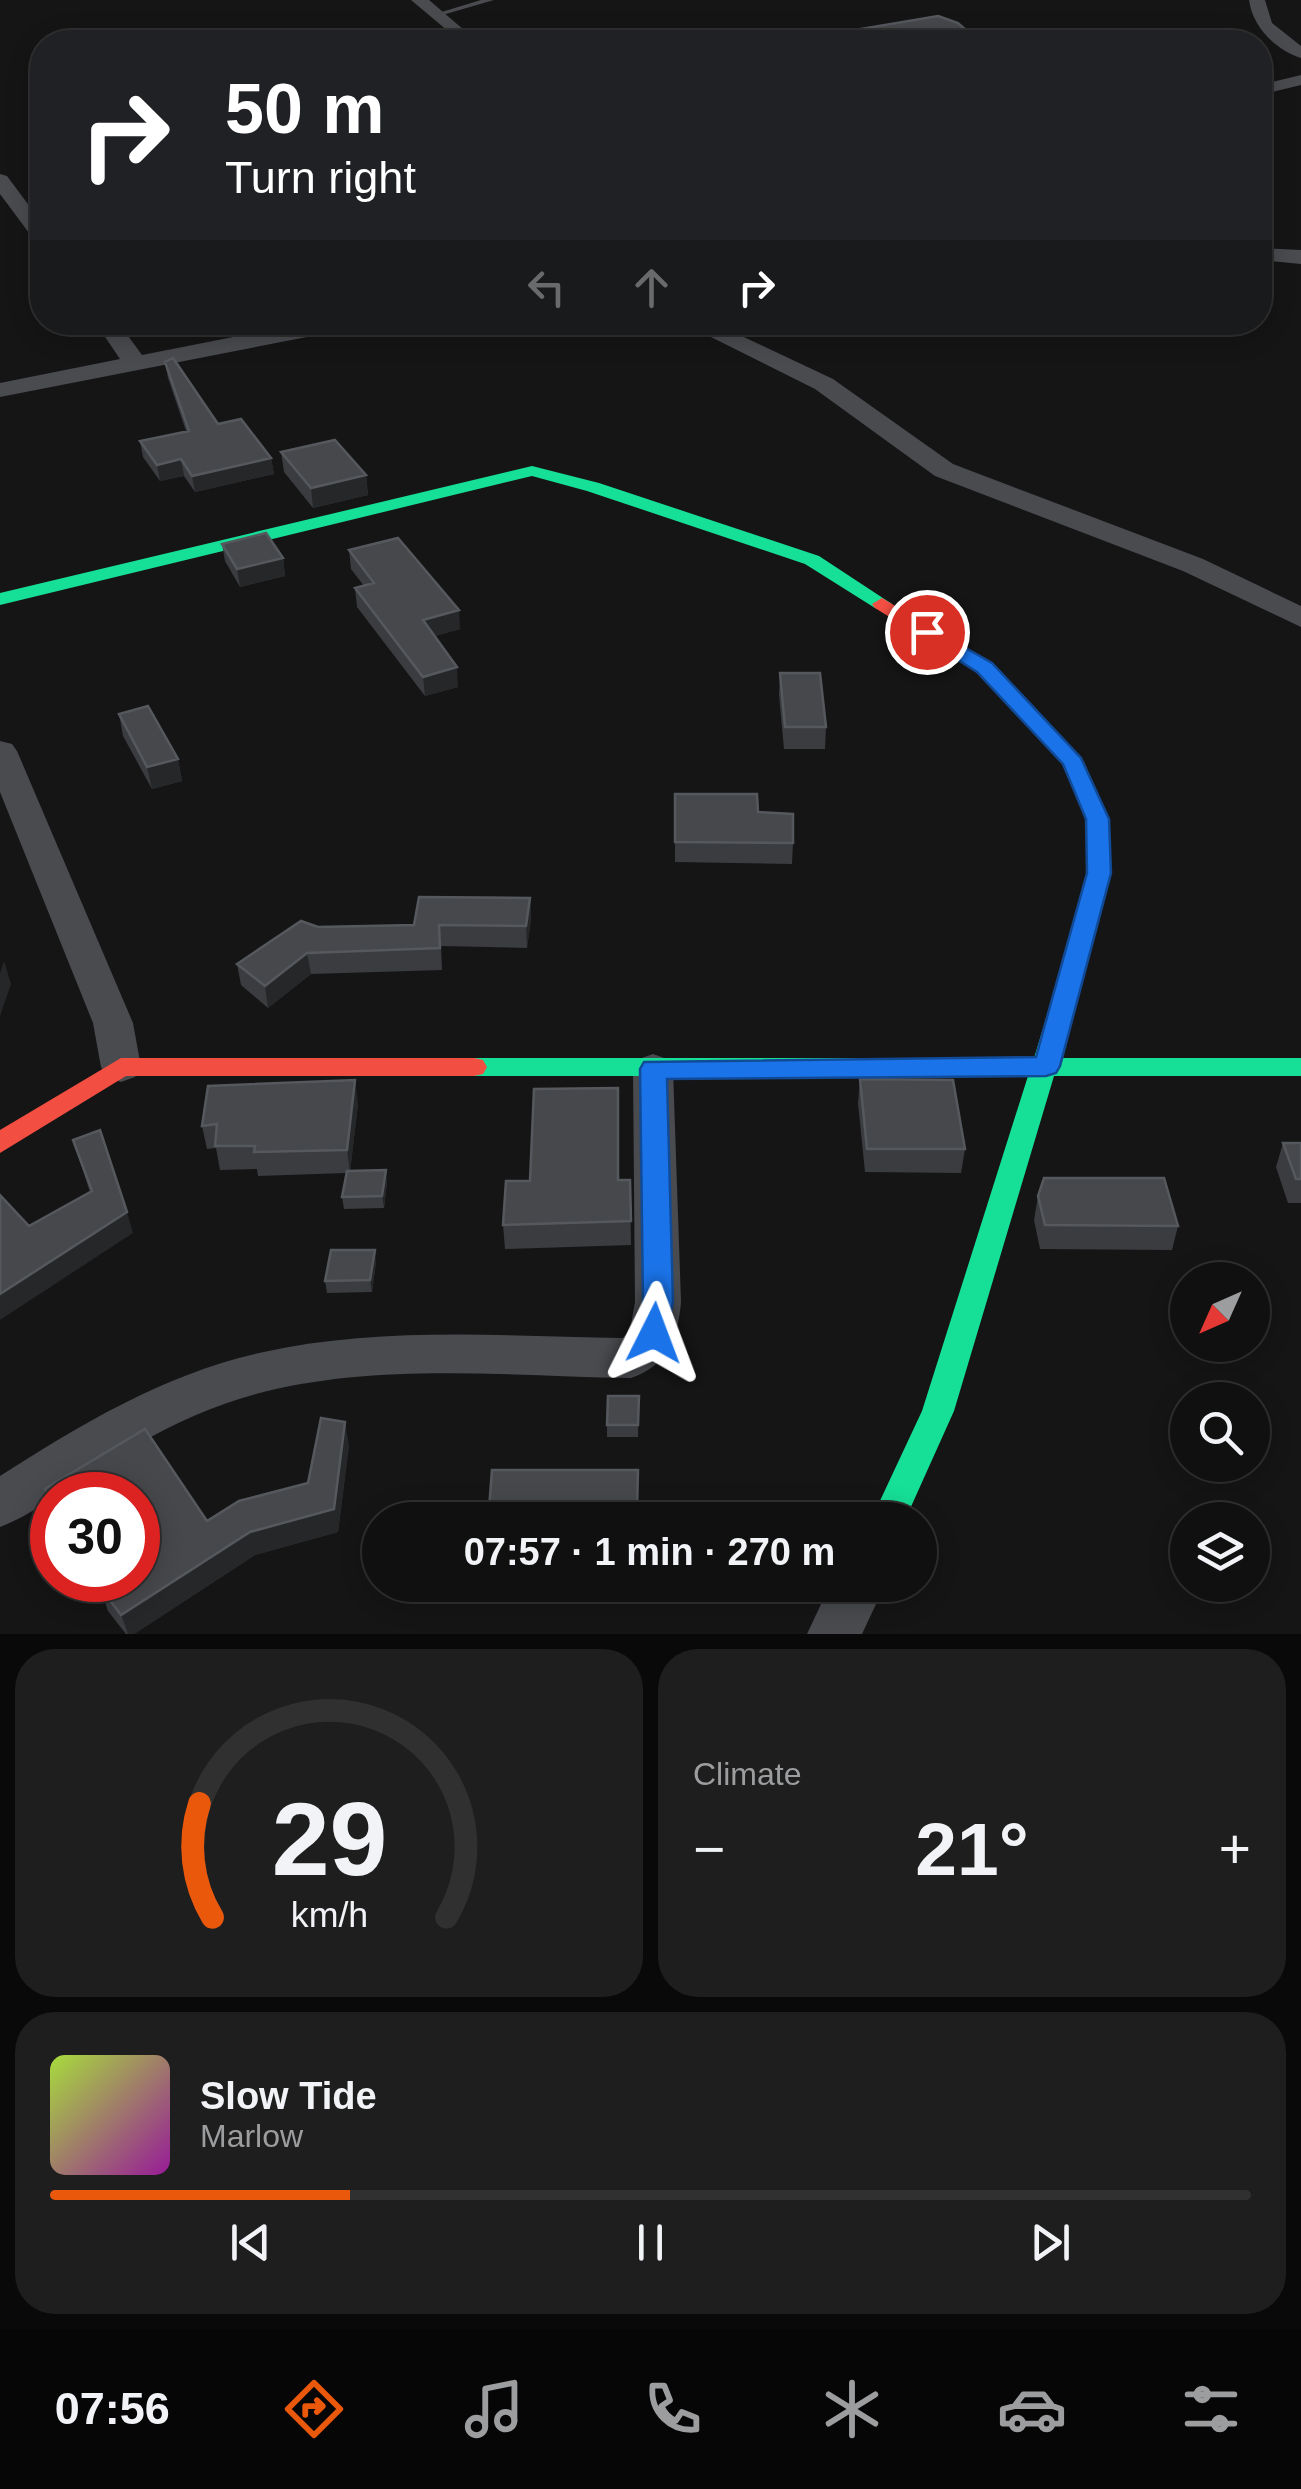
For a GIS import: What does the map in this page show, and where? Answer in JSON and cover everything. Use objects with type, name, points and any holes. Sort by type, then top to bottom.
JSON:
[{"type":"street","points":[[419,0],[457,30]]},
{"type":"street","points":[[1258,0],[1258,13],[1268,30]]},
{"type":"street","points":[[1272,33],[1301,53]]},
{"type":"street","points":[[1272,87],[1301,80]]},
{"type":"street","points":[[0,180],[30,221]]},
{"type":"street","points":[[1272,255],[1301,257]]},
{"type":"street","points":[[115,335],[136,364]]},
{"type":"street","points":[[0,390],[282,335]]},
{"type":"street","points":[[720,335],[824,384],[944,470],[1192,565],[1301,618]]},
{"type":"street","points":[[0,599],[532,471],[593,487],[812,560],[984,668],[1073,762],[1097,819],[1099,873],[1046,1066],[938,1411],[896,1502]]},
{"type":"street","points":[[0,751],[113,1023],[121,1067]]},
{"type":"street","points":[[0,1143],[121,1067],[1301,1067]]},
{"type":"street","points":[[0,1504],[72,1456],[139,1419],[206,1389],[254,1375],[369,1358],[631,1358],[646,1348],[654,1333],[658,1302],[653,1069]]},
{"type":"street","points":[[834,1634],[850,1602]]},
{"type":"lane","points":[[439,14],[490,0]]},
{"type":"building","points":[[938,16],[966,30],[855,30]]},
{"type":"building","points":[[173,358],[218,424],[241,419],[271,458],[192,476],[181,459],[157,465],[140,441],[189,431],[165,362]]},
{"type":"building","points":[[335,440],[366,475],[311,488],[281,452]]},
{"type":"building","points":[[266,533],[283,558],[237,569],[222,544]]},
{"type":"building","points":[[398,538],[459,610],[423,620],[457,667],[423,677],[355,588],[374,583],[349,550]]},
{"type":"building","points":[[780,673],[820,673],[826,727],[785,727]]},
{"type":"building","points":[[148,706],[178,759],[147,767],[119,714]]},
{"type":"building","points":[[675,794],[757,794],[758,812],[793,814],[793,843],[675,842]]},
{"type":"building","points":[[419,897],[530,898],[526,926],[439,925],[440,948],[307,953],[265,986],[237,964],[301,921],[318,927],[414,925]]},
{"type":"building","points":[[860,1079],[953,1080],[965,1149],[867,1149]]},
{"type":"building","points":[[355,1080],[347,1150],[254,1152],[255,1146],[215,1146],[217,1124],[202,1126],[208,1086]]},
{"type":"building","points":[[618,1088],[618,1180],[630,1180],[631,1221],[503,1225],[506,1181],[530,1181],[534,1089]]},
{"type":"building","points":[[100,1130],[127,1212],[0,1294],[0,1195],[29,1226],[92,1191],[73,1140]]},
{"type":"building","points":[[1283,1143],[1301,1143],[1301,1179],[1296,1179]]},
{"type":"building","points":[[386,1170],[382,1196],[342,1197],[347,1171]]},
{"type":"building","points":[[1044,1178],[1164,1178],[1178,1226],[1045,1225],[1038,1196]]},
{"type":"building","points":[[331,1250],[375,1250],[370,1280],[325,1281]]},
{"type":"building","points":[[608,1396],[639,1396],[638,1425],[607,1425]]},
{"type":"building","points":[[321,1418],[345,1422],[334,1509],[250,1532],[160,1590],[160,1472],[73,1472],[145,1429],[207,1521],[239,1501],[308,1483]]},
{"type":"building","points":[[492,1470],[638,1470],[637,1502],[490,1502]]},
{"type":"building","points":[[111,1602],[141,1602],[121,1615]]},
{"type":"traffic: fast","points":[[0,599],[532,471],[593,487],[812,560],[882,604]]},
{"type":"traffic: fast","points":[[896,1502],[938,1411],[1061,1012]]},
{"type":"traffic: fast","points":[[474,1067],[1301,1067]]},
{"type":"traffic: jam","points":[[882,604],[985,668],[1073,762],[1097,819],[1099,873],[1061,1012]]},
{"type":"traffic: jam","points":[[0,1143],[121,1067],[474,1067]]},
{"type":"route","points":[[654,1333],[658,1302],[653,1069],[1046,1066],[1099,873],[1097,819],[1073,762],[984,668],[927,632]]}]
